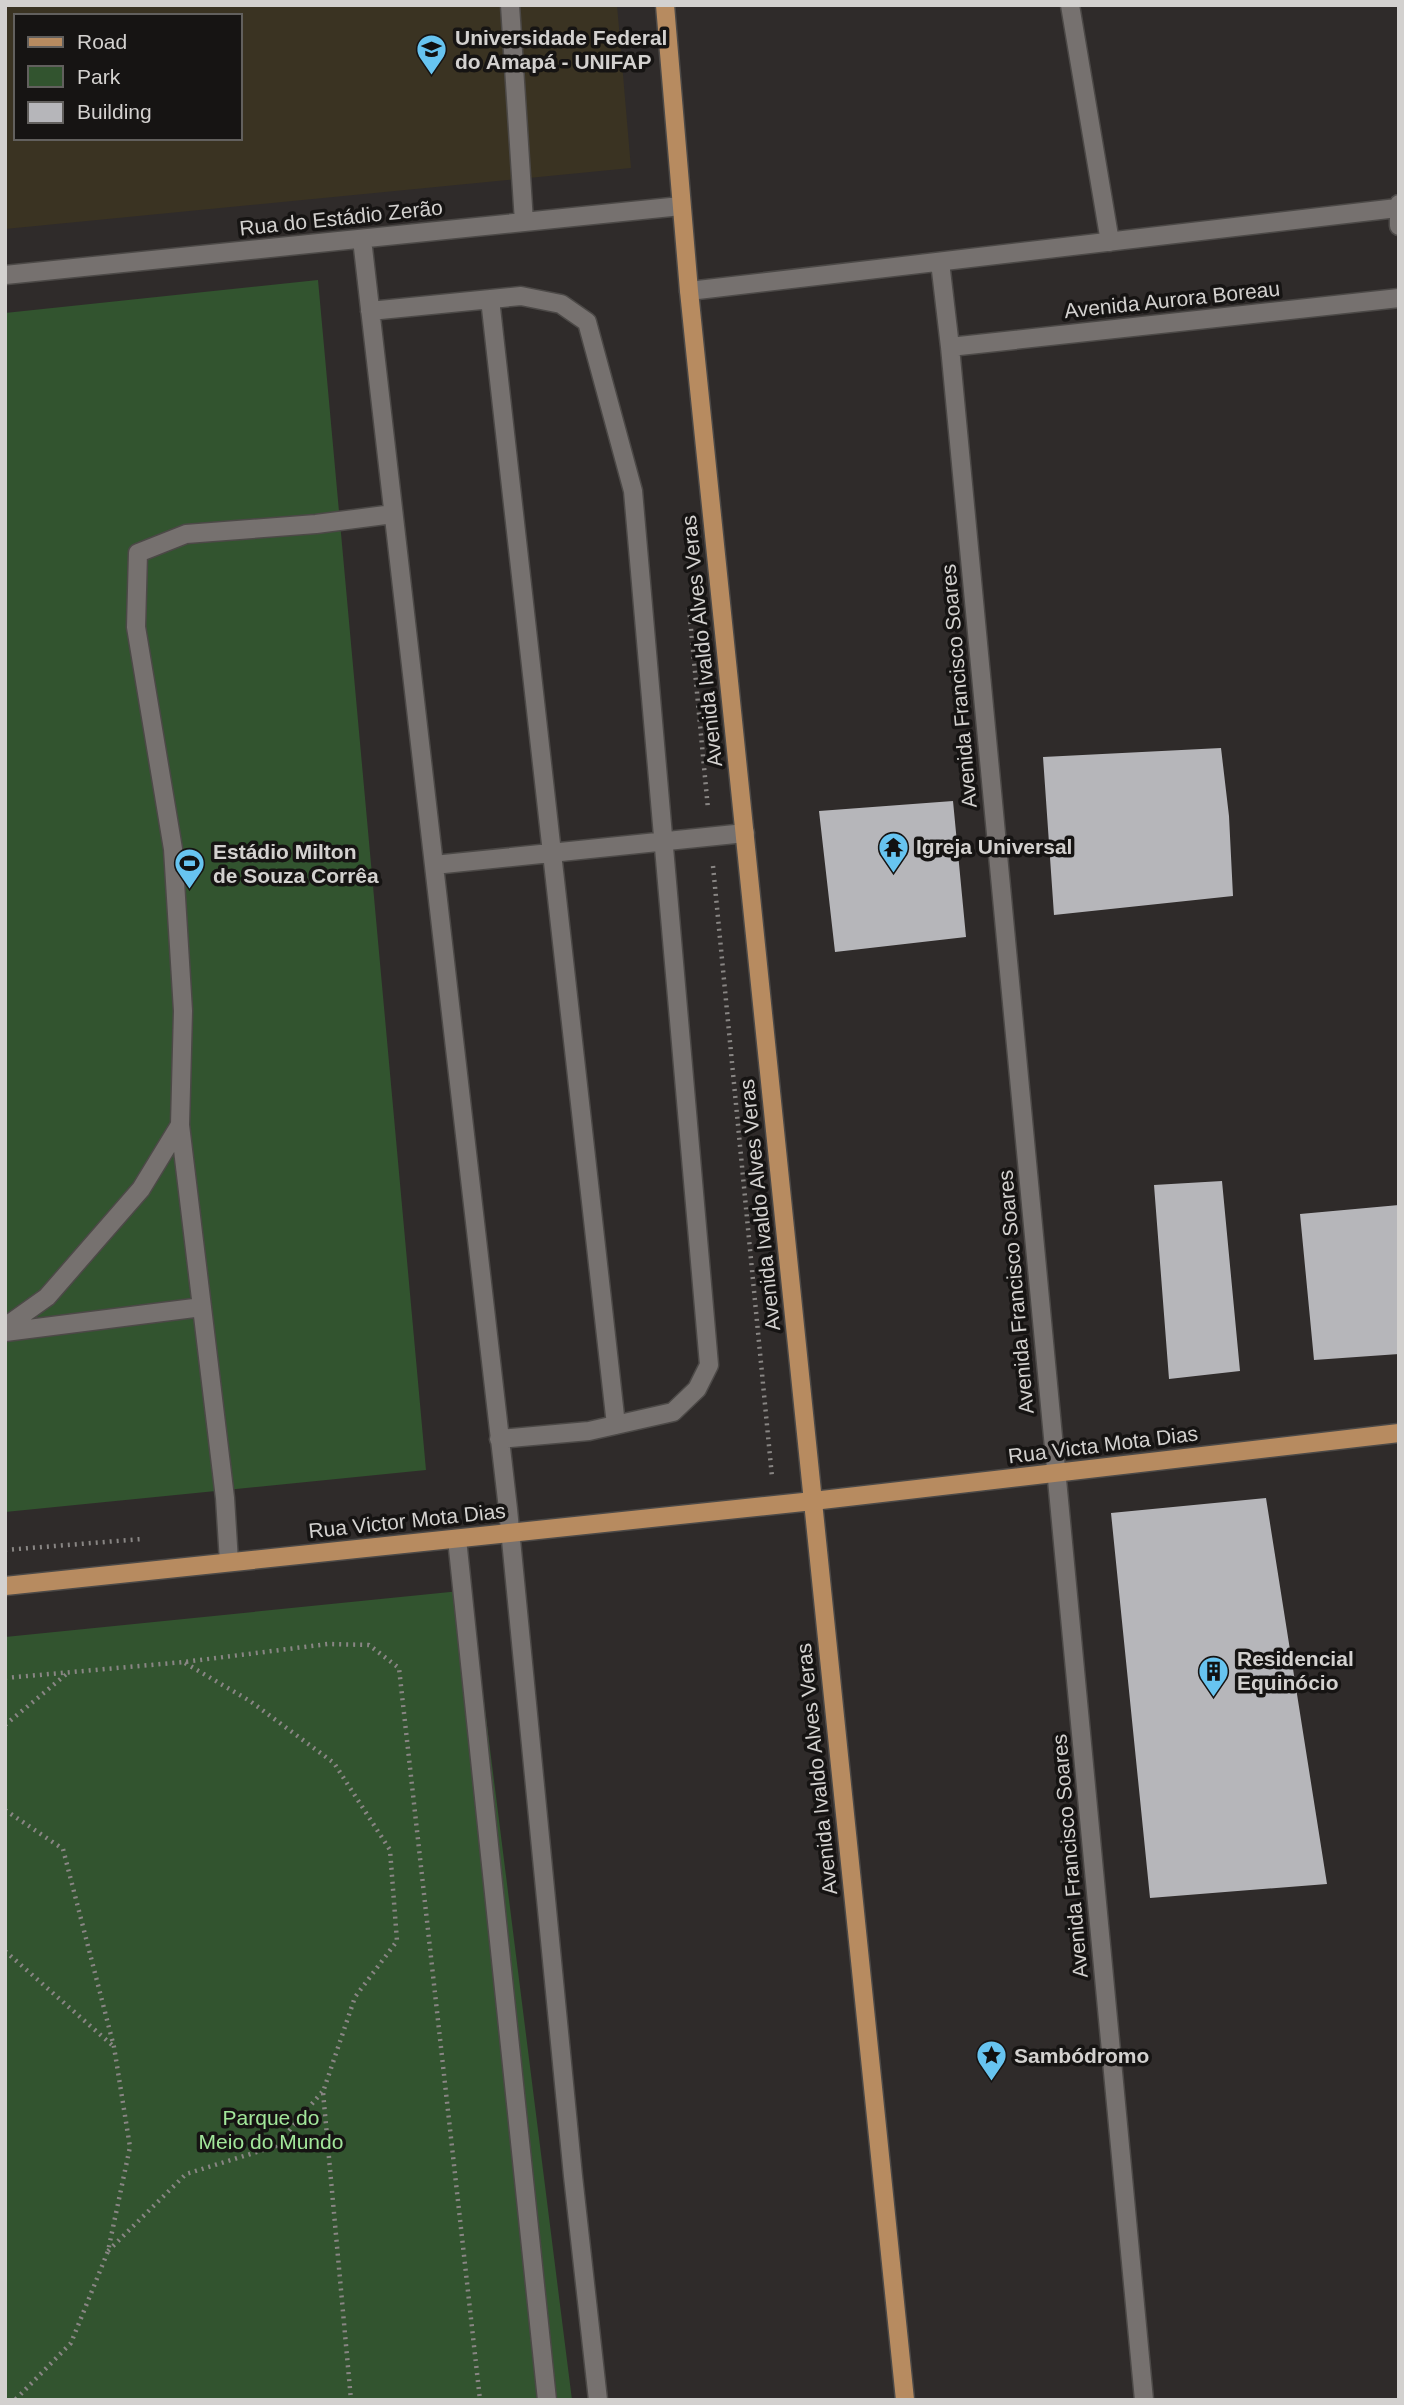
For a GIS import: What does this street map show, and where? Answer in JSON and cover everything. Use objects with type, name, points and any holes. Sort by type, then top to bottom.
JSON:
[{"type":"main road","name":"Avenida Ivaldo Alves Veras","points":[[664,5],[689,291],[905,2400]]},
{"type":"main road","name":"Rua Victa Mota Dias","points":[[813,1501],[1399,1433]]},
{"type":"main road","name":"Rua Victor Mota Dias","points":[[5,1586],[813,1501]]},
{"type":"street","points":[[510,5],[524,222]]},
{"type":"street","points":[[1070,5],[1110,242]]},
{"type":"street","name":"Rua do Estádio Zerão","points":[[5,275],[681,206]]},
{"type":"street","points":[[689,291],[1110,242],[1398,213]]},
{"type":"street","points":[[362,239],[511,1533],[572,2162],[598,2400]]},
{"type":"street","name":"Avenida Francisco Soares","points":[[940,262],[1144,2400]]},
{"type":"street","points":[[370,311],[521,296],[561,304],[587,322],[633,491],[709,1365],[698,1390],[673,1412],[589,1431],[499,1439]]},
{"type":"street","name":"Avenida Aurora Boreau","points":[[950,347],[1399,298]]},
{"type":"street","points":[[491,299],[616,1425]]},
{"type":"street","points":[[229,1562],[225,1498],[180,1125],[183,1011],[173,849],[136,627],[138,553],[186,534],[316,524],[394,514]]},
{"type":"street","points":[[434,865],[745,833]]},
{"type":"street","points":[[5,1330],[47,1297],[141,1189],[180,1125]]},
{"type":"street","points":[[5,1330],[202,1307]]},
{"type":"street","points":[[457,1539],[547,2400]]},
{"type":"path","points":[[5,1678],[184,1662],[328,1644],[369,1645],[399,1668],[480,2400]]},
{"type":"path","points":[[108,2251],[186,2174],[276,2146],[323,2092],[355,1997],[397,1941],[390,1850],[334,1763],[250,1701],[184,1662]]},
{"type":"path","points":[[5,1726],[70,1671]]},
{"type":"path","points":[[5,1810],[63,1849],[114,2047],[130,2147],[108,2251],[71,2343],[15,2400]]},
{"type":"path","points":[[5,1951],[114,2047]]},
{"type":"path","points":[[323,2092],[351,2400]]},
{"type":"shaded area","name":"Universidade Federal do Amapá - UNIFAP","points":[[5,5],[617,5],[631,168],[5,229]]},
{"type":"green space","name":"Estádio Milton de Souza Corrêa","points":[[318,280],[426,1470],[5,1512],[5,313]]},
{"type":"green space","name":"Parque do Meio do Mundo","points":[[470,1590],[572,2400],[5,2400],[5,1637]]},
{"type":"building","points":[[1221,748],[1229,816],[1233,896],[1054,915],[1043,757]]},
{"type":"building","name":"Igreja Universal","points":[[953,801],[966,937],[835,952],[819,811]]},
{"type":"building","points":[[1222,1181],[1240,1371],[1169,1379],[1154,1185]]},
{"type":"building","points":[[1399,1205],[1399,1354],[1314,1360],[1300,1214]]},
{"type":"building","name":"Residencial Equinócio","points":[[1266,1498],[1327,1884],[1150,1898],[1111,1513]]},
{"type":"place","name":"Universidade Federal do Amapá - UNIFAP","points":[[432,77]]},
{"type":"place","name":"Igreja Universal","points":[[893,874]]},
{"type":"place","name":"Estádio Milton de Souza Corrêa","points":[[190,891]]},
{"type":"place","name":"Residencial Equinócio","points":[[1214,1698]]},
{"type":"place","name":"Sambódromo","points":[[991,2083]]}]
